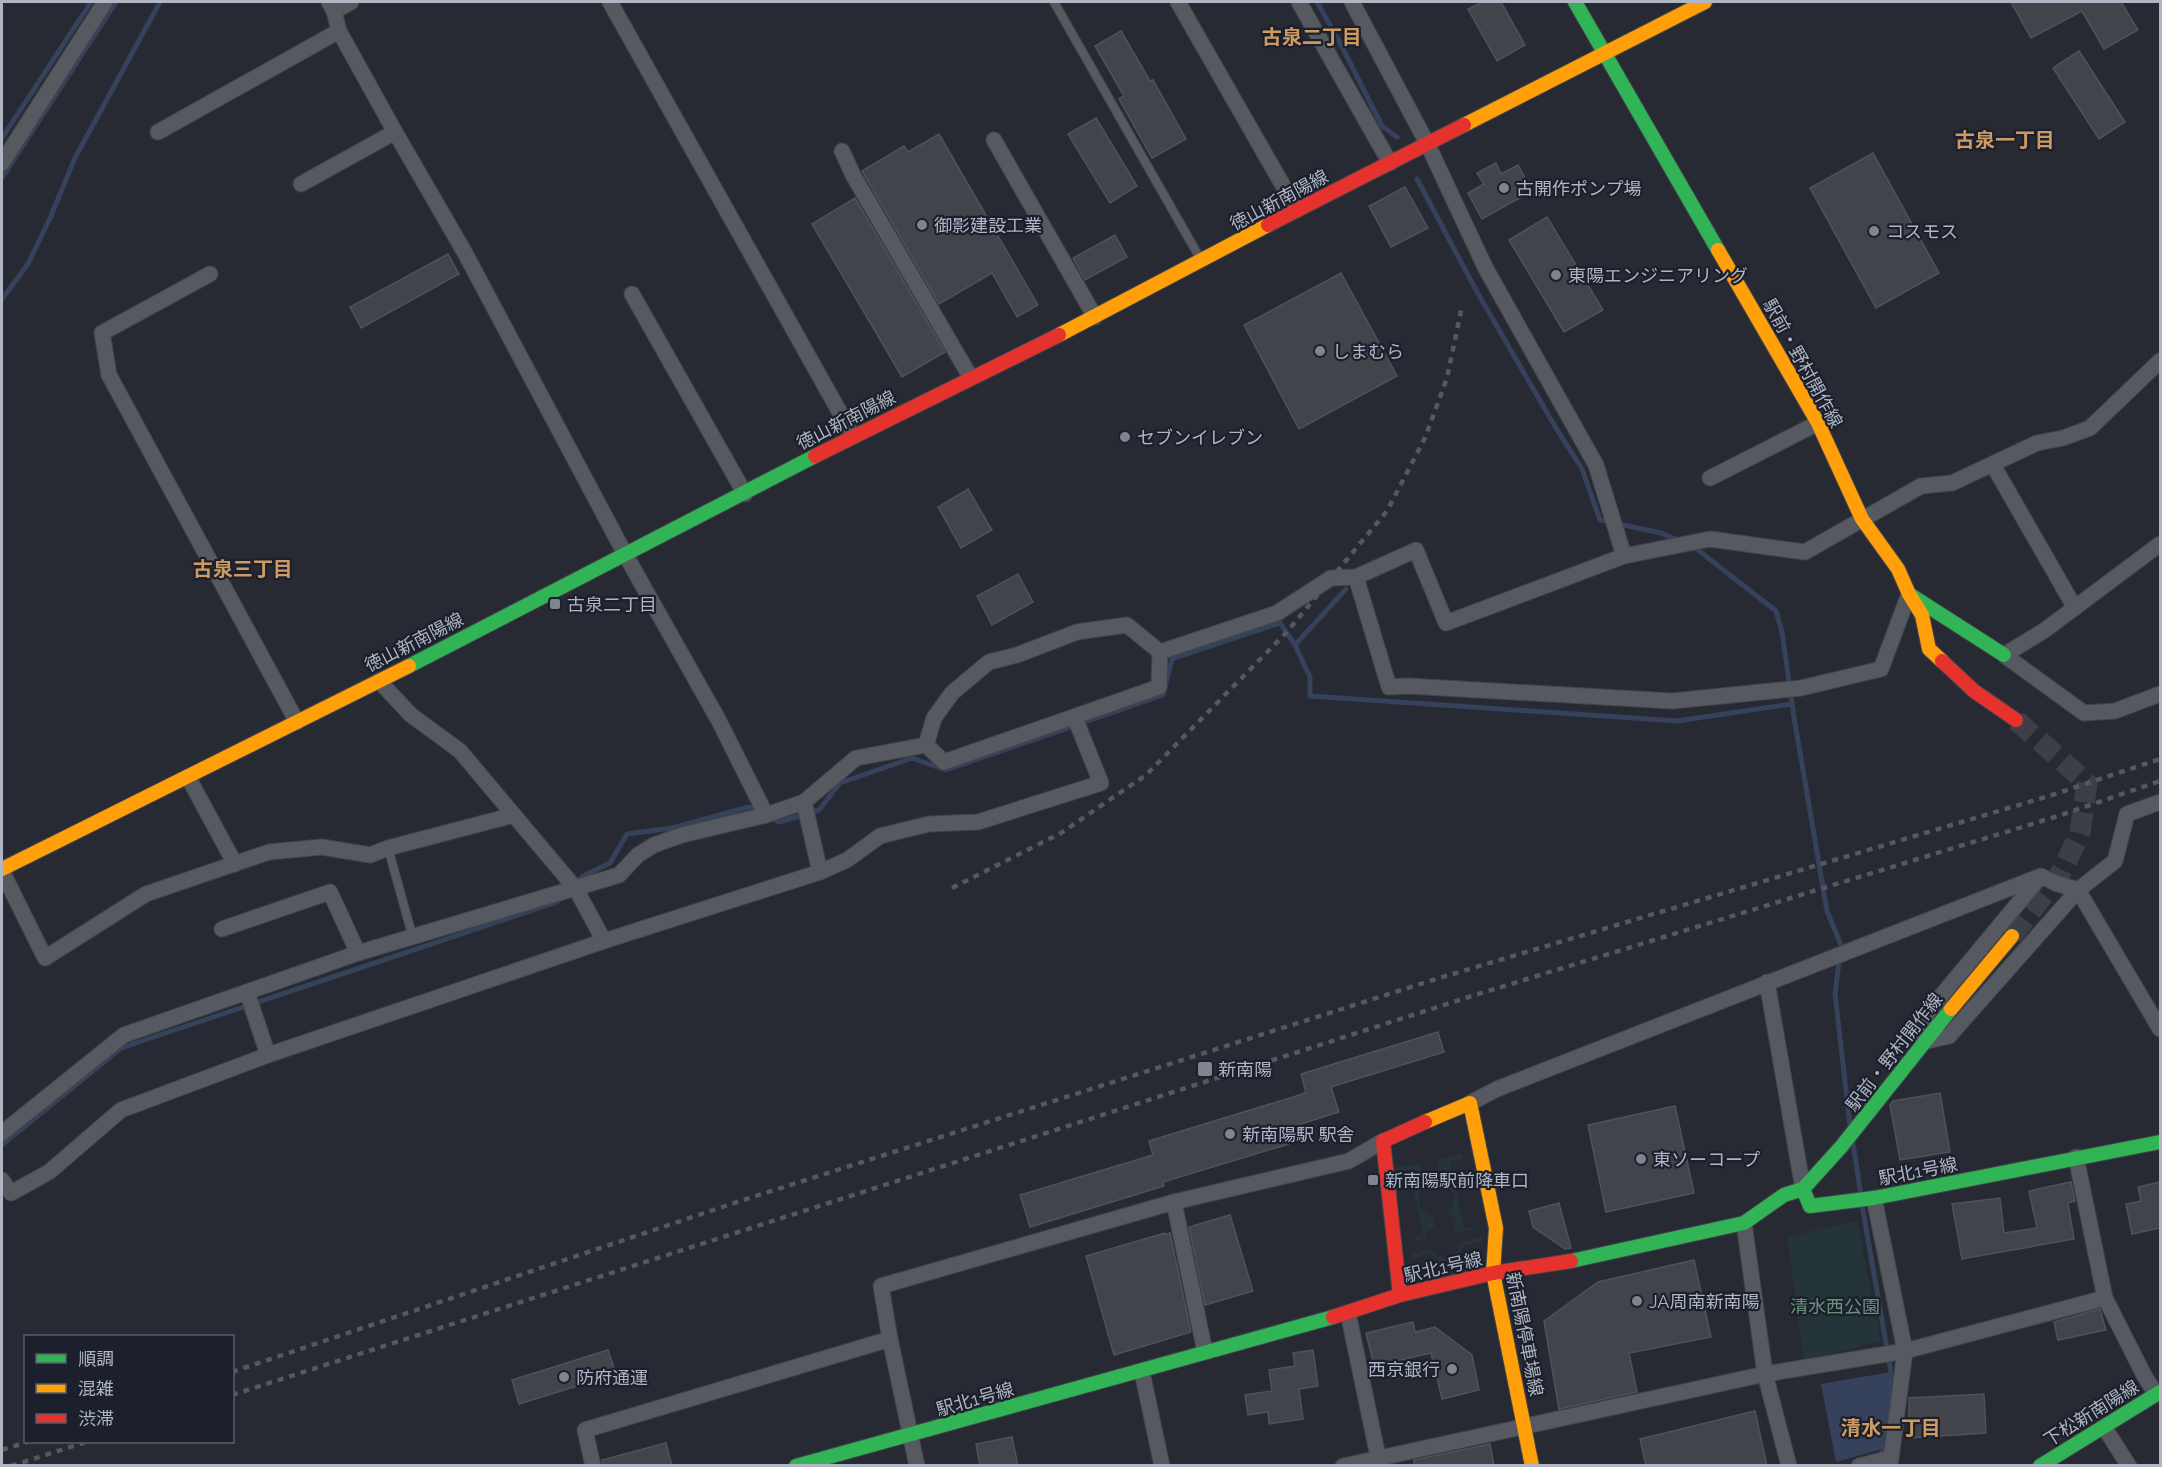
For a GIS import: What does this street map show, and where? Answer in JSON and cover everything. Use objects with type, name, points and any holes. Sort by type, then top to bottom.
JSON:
[{"type":"street","points":[[2,163],[105,2]]},
{"type":"street","points":[[351,2],[331,6],[339,31],[465,253],[625,554],[719,721],[766,815]]},
{"type":"street","points":[[610,2],[853,436]]},
{"type":"street","points":[[1178,2],[1297,210]]},
{"type":"street","points":[[1299,2],[1390,163]]},
{"type":"street","points":[[1352,2],[1428,144],[1485,267],[1596,465],[1624,556]]},
{"type":"street","name":"駅前・野村開作線","points":[[1575,2],[1818,423],[1862,519],[1898,569],[1909,594],[1922,615],[1929,649],[1974,691],[2016,720]]},
{"type":"street","name":"徳山新南陽線","points":[[2,870],[379,681],[745,494],[853,436],[1095,317],[1297,210],[1704,2]]},
{"type":"street","points":[[158,132],[339,31]]},
{"type":"street","points":[[301,184],[395,132]]},
{"type":"street","points":[[994,140],[1095,317]]},
{"type":"street","points":[[842,151],[971,378]]},
{"type":"street","points":[[210,274],[102,333],[109,375],[297,722]]},
{"type":"street","points":[[632,294],[745,494]]},
{"type":"street","points":[[1160,652],[1277,614],[1331,578],[1356,577],[1416,550],[1446,623],[1624,556],[1710,539],[1805,552],[1921,486],[1952,483],[2037,443],[2063,438],[2090,428],[2160,361]]},
{"type":"street","points":[[1710,478],[1818,423]]},
{"type":"street","points":[[1993,465],[2075,608]]},
{"type":"street","points":[[2004,655],[2045,630],[2160,544]]},
{"type":"street","points":[[1356,577],[1389,687],[1408,686],[1672,701],[1802,688],[1881,669],[1909,594],[2004,655],[2084,713],[2115,711],[2160,694]]},
{"type":"street","points":[[926,746],[934,718],[952,693],[989,662],[1017,655],[1077,632],[1127,625],[1160,652]]},
{"type":"street","points":[[926,746],[944,762],[1159,687],[1160,652]]},
{"type":"street","points":[[379,681],[411,715],[460,750],[576,889],[604,941]]},
{"type":"street","points":[[2,1180],[11,1193],[49,1172],[121,1110],[268,1055],[604,941],[820,872],[847,860],[880,836],[929,824],[978,822],[1101,783],[1076,717]]},
{"type":"street","points":[[2,1133],[124,1035],[358,953],[619,875],[638,855],[654,845],[682,835],[766,815],[804,802],[856,758],[926,746]]},
{"type":"street","points":[[188,777],[235,864]]},
{"type":"street","points":[[804,802],[820,872]]},
{"type":"street","points":[[2041,876],[1927,1013],[1923,1042],[1949,1036],[2078,890],[2115,861],[2127,814],[2160,802]]},
{"type":"street","points":[[2,870],[45,958],[146,894],[269,852],[322,848],[370,855],[388,848],[514,815]]},
{"type":"street","points":[[917,1466],[909,1436],[881,1286],[1174,1202],[1349,1161],[1383,1141],[1497,1089],[2041,876],[2078,890],[2156,1010],[2160,1029]]},
{"type":"street","points":[[222,929],[330,892],[358,953]]},
{"type":"street","name":"駅前・野村開作線","points":[[1803,1189],[1841,1147],[1923,1042],[2012,936]]},
{"type":"street","points":[[1767,982],[1803,1189]]},
{"type":"street","points":[[247,992],[268,1055]]},
{"type":"street","name":"新南陽停車場線","points":[[1470,1103],[1497,1228],[1492,1273],[1532,1466]]},
{"type":"street","points":[[1383,1141],[1400,1295]]},
{"type":"street","name":"駅北1号線","points":[[796,1466],[1142,1372],[1205,1352],[1348,1313],[1400,1295],[1492,1273],[1560,1263],[1744,1223],[1784,1195],[1803,1189],[1810,1206],[1874,1198],[2160,1142]]},
{"type":"street","points":[[2076,1157],[2105,1298],[2145,1377],[2158,1393]]},
{"type":"street","points":[[1859,1466],[1890,1462],[1905,1351],[1874,1198]]},
{"type":"street","points":[[1174,1202],[1205,1352]]},
{"type":"street","points":[[1744,1223],[1765,1374],[1790,1466]]},
{"type":"street","points":[[1343,1466],[1379,1461],[1524,1425],[1765,1374],[1905,1351],[2105,1298]]},
{"type":"street","points":[[1348,1313],[1379,1461]]},
{"type":"street","points":[[593,1466],[585,1430],[890,1339]]},
{"type":"street","points":[[1142,1372],[1162,1466]]},
{"type":"street","name":"下松新南陽線","points":[[2040,1466],[2158,1393]]},
{"type":"street","points":[[2104,1427],[2129,1466]]},
{"type":"lane","points":[[1054,2],[1202,262]]},
{"type":"lane","points":[[388,848],[413,938]]},
{"type":"green space","points":[[1462,1154],[1463,1159],[1450,1162],[1464,1228],[1478,1227],[1457,1234],[1453,1225],[1457,1220],[1446,1214],[1453,1206],[1454,1194],[1440,1180],[1437,1159]]},
{"type":"green space","points":[[1421,1164],[1423,1183],[1419,1194],[1420,1208],[1432,1216],[1435,1227],[1426,1233],[1426,1238],[1412,1242],[1412,1239],[1423,1236],[1410,1170],[1396,1170],[1395,1167]]},
{"type":"green space","name":"清水西公園","points":[[1857,1220],[1881,1341],[1804,1360],[1787,1237]]},
{"type":"green space","points":[[1482,1237],[1483,1242],[1464,1245],[1459,1256],[1449,1261],[1440,1262],[1428,1253],[1413,1259],[1411,1254],[1430,1249],[1436,1256],[1447,1259],[1457,1253],[1460,1243]]},
{"type":"water","points":[[1891,1372],[1882,1449],[1836,1462],[1821,1384]]},
{"type":"building","points":[[1483,2],[1501,2],[1525,45],[1497,61],[1468,9]]},
{"type":"building","points":[[2011,2],[2121,2],[2138,30],[2104,49],[2082,11],[2031,38]]},
{"type":"building","points":[[1121,31],[1150,81],[1153,80],[1186,139],[1152,158],[1119,99],[1124,96],[1095,46]]},
{"type":"building","points":[[2079,51],[2125,122],[2099,139],[2053,68]]},
{"type":"building","points":[[1096,118],[1137,186],[1110,203],[1068,134]]},
{"type":"building","points":[[939,134],[1038,305],[1017,317],[992,273],[939,304],[862,171],[904,146],[908,152]]},
{"type":"building","name":"コスモス","points":[[1873,153],[1939,273],[1876,308],[1810,188]]},
{"type":"building","name":"古開作ポンプ場","points":[[1496,163],[1501,174],[1518,165],[1532,191],[1482,219],[1468,193],[1484,184],[1477,173]]},
{"type":"building","points":[[1405,187],[1428,228],[1391,247],[1369,206]]},
{"type":"building","points":[[855,198],[945,352],[902,377],[812,224]]},
{"type":"building","name":"東陽エンジニアリング","points":[[1547,217],[1603,310],[1564,332],[1509,240]]},
{"type":"building","points":[[1115,235],[1127,257],[1085,280],[1073,258]]},
{"type":"building","points":[[448,254],[459,274],[361,328],[350,307]]},
{"type":"building","name":"しまむら","points":[[1341,273],[1397,376],[1299,429],[1244,325]]},
{"type":"building","points":[[968,489],[992,530],[961,548],[938,507]]},
{"type":"building","points":[[1018,574],[1033,602],[992,625],[977,596]]},
{"type":"building","name":"新南陽駅 駅舎","points":[[1438,1032],[1444,1052],[1331,1087],[1339,1112],[1288,1128],[1292,1143],[1163,1182],[1164,1186],[1030,1227],[1020,1195],[1153,1155],[1149,1141],[1306,1093],[1301,1074]]},
{"type":"building","points":[[1940,1093],[1950,1152],[1900,1160],[1890,1105],[1893,1101]]},
{"type":"building","name":"東ソーコープ","points":[[1675,1106],[1694,1193],[1606,1212],[1588,1125]]},
{"type":"building","points":[[2071,1182],[2075,1201],[2068,1203],[2074,1239],[1962,1259],[1952,1204],[2000,1198],[2004,1233],[2037,1228],[2029,1191]]},
{"type":"building","points":[[2160,1182],[2160,1228],[2132,1234],[2126,1204],[2141,1201],[2138,1187]]},
{"type":"building","points":[[1559,1203],[1571,1248],[1565,1249],[1533,1227],[1529,1211]]},
{"type":"building","points":[[1230,1215],[1253,1291],[1205,1305],[1189,1227]]},
{"type":"building","points":[[1165,1233],[1165,1235],[1170,1233],[1191,1332],[1114,1355],[1086,1256]]},
{"type":"building","name":"JA周南新南陽","points":[[1694,1260],[1711,1337],[1629,1353],[1637,1392],[1559,1409],[1544,1321],[1598,1282]]},
{"type":"building","points":[[2100,1309],[2106,1330],[2058,1340],[2054,1322]]},
{"type":"building","points":[[1413,1322],[1415,1332],[1435,1327],[1472,1355],[1479,1390],[1442,1399],[1431,1353],[1374,1366],[1366,1333]]},
{"type":"building","name":"防府通運","points":[[608,1350],[616,1374],[519,1404],[512,1380]]},
{"type":"building","points":[[1313,1350],[1318,1386],[1299,1389],[1303,1419],[1269,1424],[1268,1412],[1248,1415],[1245,1395],[1272,1391],[1269,1370],[1295,1366],[1293,1353]]},
{"type":"building","points":[[1984,1394],[1986,1433],[1909,1438],[1909,1398]]},
{"type":"building","points":[[1755,1411],[1767,1466],[1646,1466],[1640,1439]]},
{"type":"building","points":[[1012,1437],[1018,1466],[980,1466],[976,1444]]},
{"type":"building","points":[[666,1443],[672,1466],[603,1466],[602,1460]]},
{"type":"building","points":[[1490,1444],[1494,1466],[1414,1466],[1414,1460]]},
{"type":"waterway","points":[[2,138],[91,2]]},
{"type":"waterway","points":[[2,178],[116,2]]},
{"type":"waterway","points":[[2,299],[28,264],[75,158],[160,2]]},
{"type":"waterway","points":[[1317,2],[1382,126],[1397,137]]},
{"type":"waterway","points":[[1417,179],[1477,292],[1582,469],[1600,520],[1661,533],[1680,541]]},
{"type":"waterway","points":[[1694,547],[1776,611],[1782,632],[1827,911],[1841,945],[1835,994],[1850,1125]]},
{"type":"waterway","points":[[1295,645],[1346,589]]},
{"type":"waterway","points":[[771,818],[779,822],[819,810],[840,783],[912,758],[946,770],[1163,695],[1172,659],[1280,623],[1295,645],[1310,677],[1310,696],[1677,721],[1792,704]]},
{"type":"waterway","points":[[576,883],[583,876],[610,863],[627,834],[672,828],[749,807],[759,812]]},
{"type":"waterway","points":[[2,1145],[121,1048],[557,902],[563,896]]},
{"type":"waterway","points":[[1853,1143],[1861,1196]]},
{"type":"waterway","points":[[1862,1205],[1891,1372],[1882,1453]]},
{"type":"tunnel","points":[[2012,936],[2062,871],[2080,833],[2087,783],[2016,720]]},
{"type":"railway","points":[[952,888],[1061,833],[1146,775],[1286,633],[1387,511],[1425,438],[1447,378],[1462,306]]},
{"type":"railway","points":[[234,1371],[737,1202],[1436,979],[2049,796],[2160,759]]},
{"type":"railway","points":[[234,1394],[1475,995],[2058,816],[2160,781]]},
{"type":"railway","points":[[2,1450],[24,1443]]},
{"type":"railway","points":[[11,1466],[83,1443]]},
{"type":"traffic: fast","points":[[1575,2],[1718,250]]},
{"type":"traffic: fast","points":[[409,666],[815,456]]},
{"type":"traffic: fast","points":[[1912,596],[2004,655]]},
{"type":"traffic: fast","points":[[1571,1261],[1744,1223],[1784,1195],[1803,1189],[1841,1147],[1951,1009]]},
{"type":"traffic: fast","points":[[1803,1189],[1810,1206],[1874,1198],[2160,1142]]},
{"type":"traffic: fast","points":[[796,1466],[1333,1317]]},
{"type":"traffic: fast","points":[[2040,1466],[2160,1392]]},
{"type":"traffic: slow","points":[[1464,125],[1705,2]]},
{"type":"traffic: slow","points":[[1059,335],[1268,225]]},
{"type":"traffic: slow","points":[[1718,250],[1818,423],[1862,519],[1898,569],[1909,594],[1922,615],[1929,649],[1942,661]]},
{"type":"traffic: slow","points":[[2,869],[409,666]]},
{"type":"traffic: slow","points":[[1951,1009],[2012,936]]},
{"type":"traffic: slow","points":[[1425,1122],[1470,1103],[1496,1228],[1493,1273],[1532,1466]]},
{"type":"traffic: jam","points":[[1268,225],[1464,125]]},
{"type":"traffic: jam","points":[[815,456],[1059,335]]},
{"type":"traffic: jam","points":[[1942,661],[1974,691],[2016,720]]},
{"type":"traffic: jam","points":[[1400,1295],[1383,1141],[1425,1122]]},
{"type":"traffic: jam","points":[[1333,1317],[1400,1295],[1493,1273],[1571,1261]]},
{"type":"place","name":"古開作ポンプ場","points":[[1504,188]]},
{"type":"place","name":"御影建設工業","points":[[922,225]]},
{"type":"place","name":"コスモス","points":[[1874,231]]},
{"type":"place","name":"東陽エンジニアリング","points":[[1556,275]]},
{"type":"place","name":"しまむら","points":[[1320,351]]},
{"type":"place","name":"セブンイレブン","points":[[1125,437]]},
{"type":"place","name":"古泉二丁目","points":[[555,604]]},
{"type":"place","name":"新南陽","points":[[1205,1069]]},
{"type":"place","name":"新南陽駅 駅舎","points":[[1230,1134]]},
{"type":"place","name":"東ソーコープ","points":[[1641,1159]]},
{"type":"place","name":"新南陽駅前降車口","points":[[1373,1180]]},
{"type":"place","name":"JA周南新南陽","points":[[1637,1301]]},
{"type":"place","name":"西京銀行","points":[[1452,1369]]},
{"type":"place","name":"防府通運","points":[[564,1377]]},
{"type":"district","name":"古泉二丁目","points":[[1312,37]]},
{"type":"district","name":"古泉一丁目","points":[[2005,140]]},
{"type":"district","name":"古泉三丁目","points":[[243,569]]},
{"type":"district","name":"清水一丁目","points":[[1891,1428]]}]
